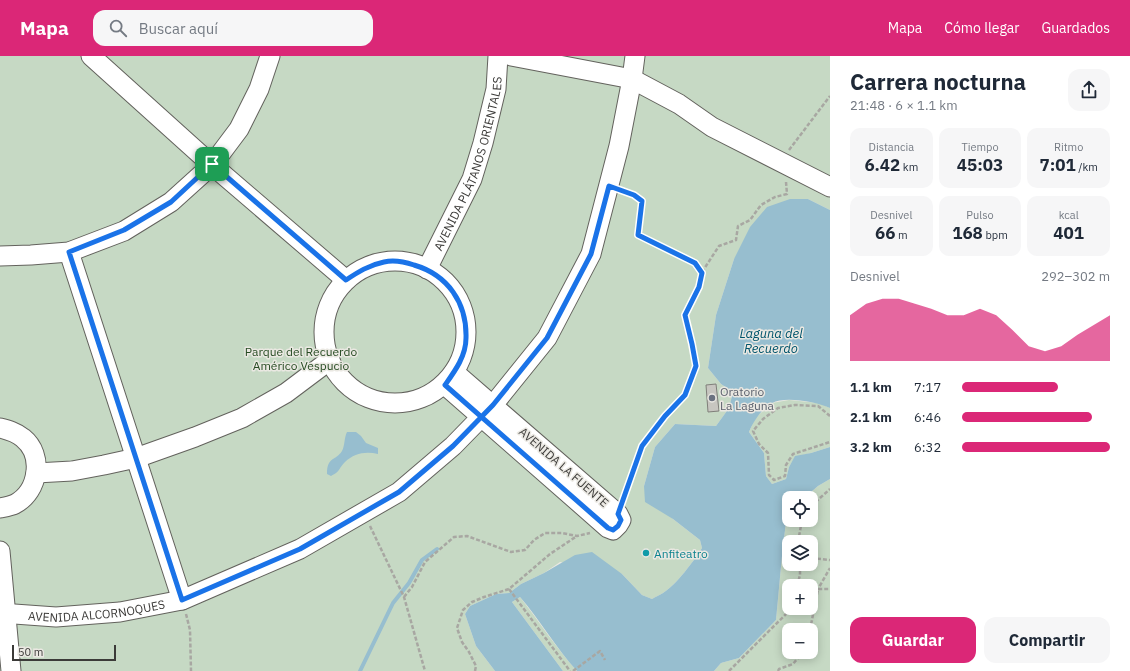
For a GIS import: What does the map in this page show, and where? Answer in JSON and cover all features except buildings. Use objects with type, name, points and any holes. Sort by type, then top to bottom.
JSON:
[{"type":"lane","points":[[91,56],[212,164],[346,280]]},
{"type":"lane","points":[[0,256],[31,256],[69,252],[124,230],[171,202],[212,164],[239,129],[260,89],[270,56]]},
{"type":"lane","name":"AVENIDA PLÁTANOS ORIENTALES","points":[[427,269],[472,179],[483,144],[494,96],[498,56]]},
{"type":"lane","points":[[511,56],[632,79],[679,104],[712,127],[830,187]]},
{"type":"lane","name":"AVENIDA ALCORNOQUES","points":[[2,613],[56,617],[120,612],[182,600],[300,549],[399,492],[453,446],[487,412],[547,338],[591,254],[620,146],[635,56]]},
{"type":"lane","points":[[69,252],[182,600]]},
{"type":"lane","points":[[385,262],[406,262],[427,269],[445,281],[458,298],[465,318],[466,340],[461,360],[450,378],[431,394],[408,402],[383,402],[360,394],[340,380],[330,360],[324,339],[325,318],[333,298],[346,280],[364,268],[385,262]]},
{"type":"lane","points":[[36,473],[72,471],[136,458],[188,440],[242,418],[286,393],[330,360]]},
{"type":"lane","name":"AVENIDA LA FUENTE","points":[[450,378],[613,521]]},
{"type":"lane","points":[[0,428],[12,431],[23,438],[31,448],[35,459],[36,473],[33,486],[25,496],[14,504],[0,508]]},
{"type":"lane","points":[[0,551],[2,613],[10,671]]},
{"type":"path","points":[[475,671],[476,666],[462,642],[457,628],[463,610],[472,602],[484,596],[509,589],[550,554],[577,536],[613,521],[642,446],[665,416],[685,395],[696,366],[685,315],[699,287],[702,273],[719,246],[736,240],[738,226],[750,220],[761,205],[776,197],[787,194],[787,184],[780,162],[830,96]]},
{"type":"path","points":[[609,186],[634,195],[642,201],[638,235],[695,263],[702,273]]},
{"type":"path","points":[[830,416],[818,406],[795,405],[778,408],[763,418],[753,431],[759,444],[768,453],[769,476],[774,480],[785,476],[786,465],[793,454],[830,442]]},
{"type":"path","points":[[818,500],[830,489]]},
{"type":"path","points":[[363,513],[404,597],[425,671]]},
{"type":"path","points":[[404,597],[412,587],[425,562],[454,537],[467,536],[511,552],[524,550],[534,540],[545,533],[562,533],[577,536]]},
{"type":"path","points":[[818,559],[830,560]]},
{"type":"path","points":[[830,568],[818,589],[830,589]]},
{"type":"path","points":[[509,589],[571,671],[600,651],[605,660]]},
{"type":"path","points":[[182,600],[190,630],[190,671]]},
{"type":"path","points":[[729,671],[784,615]]},
{"type":"path","points":[[778,671],[779,669],[793,664],[797,659]]},
{"type":"green space","name":"Parque del Recuerdo Américo Vespucio","points":[[0,56],[830,56],[830,210],[808,199],[734,259],[716,315],[708,368],[721,384],[733,392],[729,408],[716,426],[675,424],[655,447],[644,486],[673,519],[700,540],[702,548],[673,584],[663,593],[652,599],[642,595],[622,574],[560,562],[544,573],[521,584],[509,593],[496,594],[470,606],[465,614],[476,646],[495,671],[0,671]]},
{"type":"green space","points":[[789,400],[819,403],[830,408],[830,447],[795,457],[789,467],[786,479],[772,484],[766,476],[764,453],[749,432],[755,418],[772,403]]},
{"type":"green space","points":[[830,479],[830,671],[714,671],[721,663],[739,658],[776,620],[782,556],[782,571],[818,571],[818,535],[784,535],[785,527],[818,527],[818,491],[812,491]]},
{"type":"green space","points":[[520,597],[577,671],[563,671],[512,602]]},
{"type":"water","name":"Laguna del Recuerdo","points":[[790,199],[808,199],[830,210],[830,408],[801,401],[778,401],[768,405],[761,412],[749,432],[764,453],[766,476],[772,484],[786,479],[789,467],[795,456],[830,447],[830,479],[812,491],[782,491],[782,527],[785,527],[784,535],[782,535],[782,556],[776,620],[739,658],[721,663],[714,671],[577,671],[520,597],[512,602],[563,671],[495,671],[476,646],[465,614],[470,606],[496,594],[509,593],[521,584],[575,555],[592,552],[622,574],[642,595],[652,599],[663,593],[679,579],[702,548],[700,540],[673,519],[645,502],[644,486],[655,447],[675,424],[716,426],[729,408],[733,392],[721,384],[708,368],[716,315],[734,259],[750,227],[767,207]]},
{"type":"water","points":[[347,432],[356,432],[366,443],[378,448],[378,454],[365,453],[356,455],[345,462],[336,473],[331,476],[327,474],[328,464],[342,451]]},
{"type":"waterway","points":[[360,671],[393,603],[409,583],[422,560],[437,549]]},
{"type":"place","name":"Oratorio La Laguna","points":[[712,398]]},
{"type":"place","name":"Anfiteatro","points":[[646,553]]},
{"type":"route","points":[[212,164],[171,202],[124,230],[69,252],[182,600],[300,549],[399,492],[453,446],[481,418],[493,405],[547,338],[591,254],[609,186],[634,195],[642,201],[638,235],[695,263],[702,273],[699,287],[685,315],[696,366],[685,395],[665,416],[642,446],[618,514],[621,520],[618,526],[613,530],[608,528],[481,418],[445,385],[461,360],[466,340],[465,318],[458,298],[445,281],[427,269],[406,262],[385,262],[364,268],[346,280],[212,164]]}]
